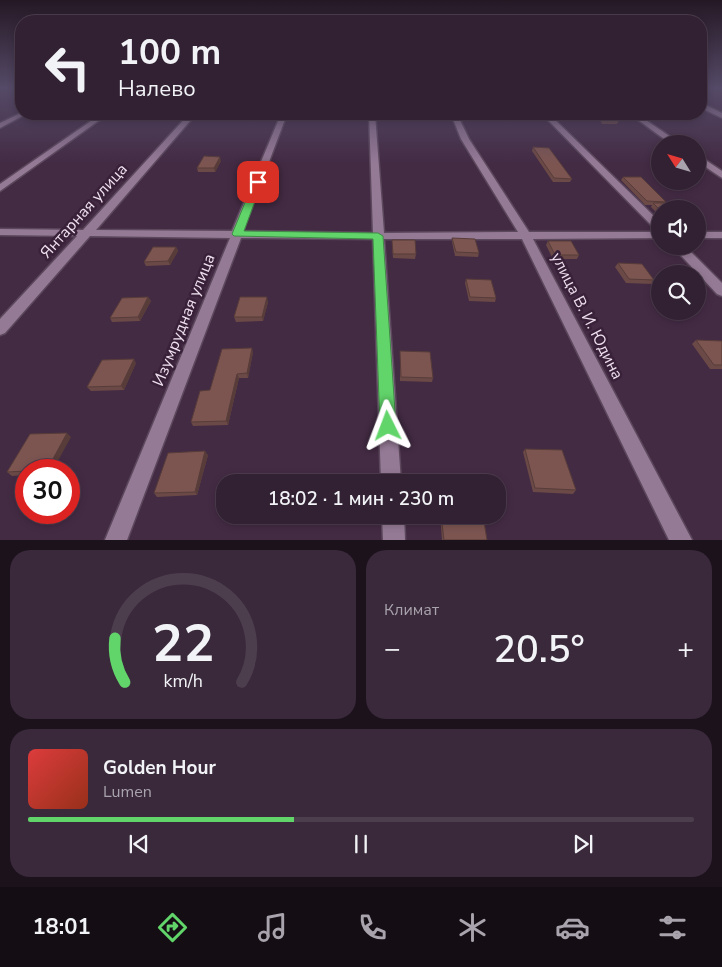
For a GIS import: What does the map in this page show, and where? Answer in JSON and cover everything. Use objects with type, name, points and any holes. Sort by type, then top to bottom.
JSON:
[{"type":"street","points":[[0,126],[15,118]]},
{"type":"street","points":[[0,188],[96,120]]},
{"type":"street","name":"Янтарная улица","points":[[0,329],[188,120]]},
{"type":"street","name":"Изумрудная улица","points":[[116,540],[282,120]]},
{"type":"street","points":[[372,120],[391,474]]},
{"type":"street","name":"улица В. И. Юдина","points":[[457,120],[465,139],[525,234],[681,540]]},
{"type":"street","points":[[551,120],[651,219]]},
{"type":"street","points":[[642,120],[664,135]]},
{"type":"street","points":[[706,164],[722,175]]},
{"type":"street","points":[[0,232],[378,236],[651,235]]},
{"type":"street","points":[[706,235],[722,235]]},
{"type":"street","points":[[687,255],[722,291]]},
{"type":"street","points":[[393,524],[394,540]]},
{"type":"building","points":[[533,147],[549,148],[572,179],[554,178]]},
{"type":"building","points":[[204,156],[220,157],[214,168],[197,168]]},
{"type":"building","points":[[623,177],[641,177],[651,187],[651,190],[654,190],[664,200],[647,201]]},
{"type":"building","points":[[452,238],[475,239],[479,253],[456,252]]},
{"type":"building","points":[[392,240],[415,240],[416,254],[393,254]]},
{"type":"building","points":[[548,241],[571,241],[579,255],[555,255]]},
{"type":"building","points":[[153,247],[176,247],[168,261],[144,262]]},
{"type":"building","points":[[618,263],[642,264],[651,276],[651,280],[629,279]]},
{"type":"building","points":[[466,279],[491,280],[496,298],[470,297]]},
{"type":"building","points":[[148,297],[138,317],[110,318],[122,298]]},
{"type":"building","points":[[240,297],[267,297],[262,317],[234,317]]},
{"type":"building","points":[[696,340],[722,341],[722,365],[714,365]]},
{"type":"building","points":[[252,348],[247,373],[237,374],[226,421],[191,422],[200,391],[210,390],[222,349]]},
{"type":"building","points":[[400,351],[430,352],[433,378],[401,377]]},
{"type":"building","points":[[134,359],[121,386],[87,387],[102,360]]},
{"type":"building","points":[[67,433],[53,459],[15,459],[15,472],[7,472],[30,434]]},
{"type":"building","points":[[525,449],[562,450],[576,490],[535,488]]},
{"type":"building","points":[[205,451],[195,492],[154,493],[168,453]]},
{"type":"building","points":[[442,524],[484,524],[487,540],[444,540]]},
{"type":"route","points":[[258,182],[238,234],[378,236],[388,426]]}]
